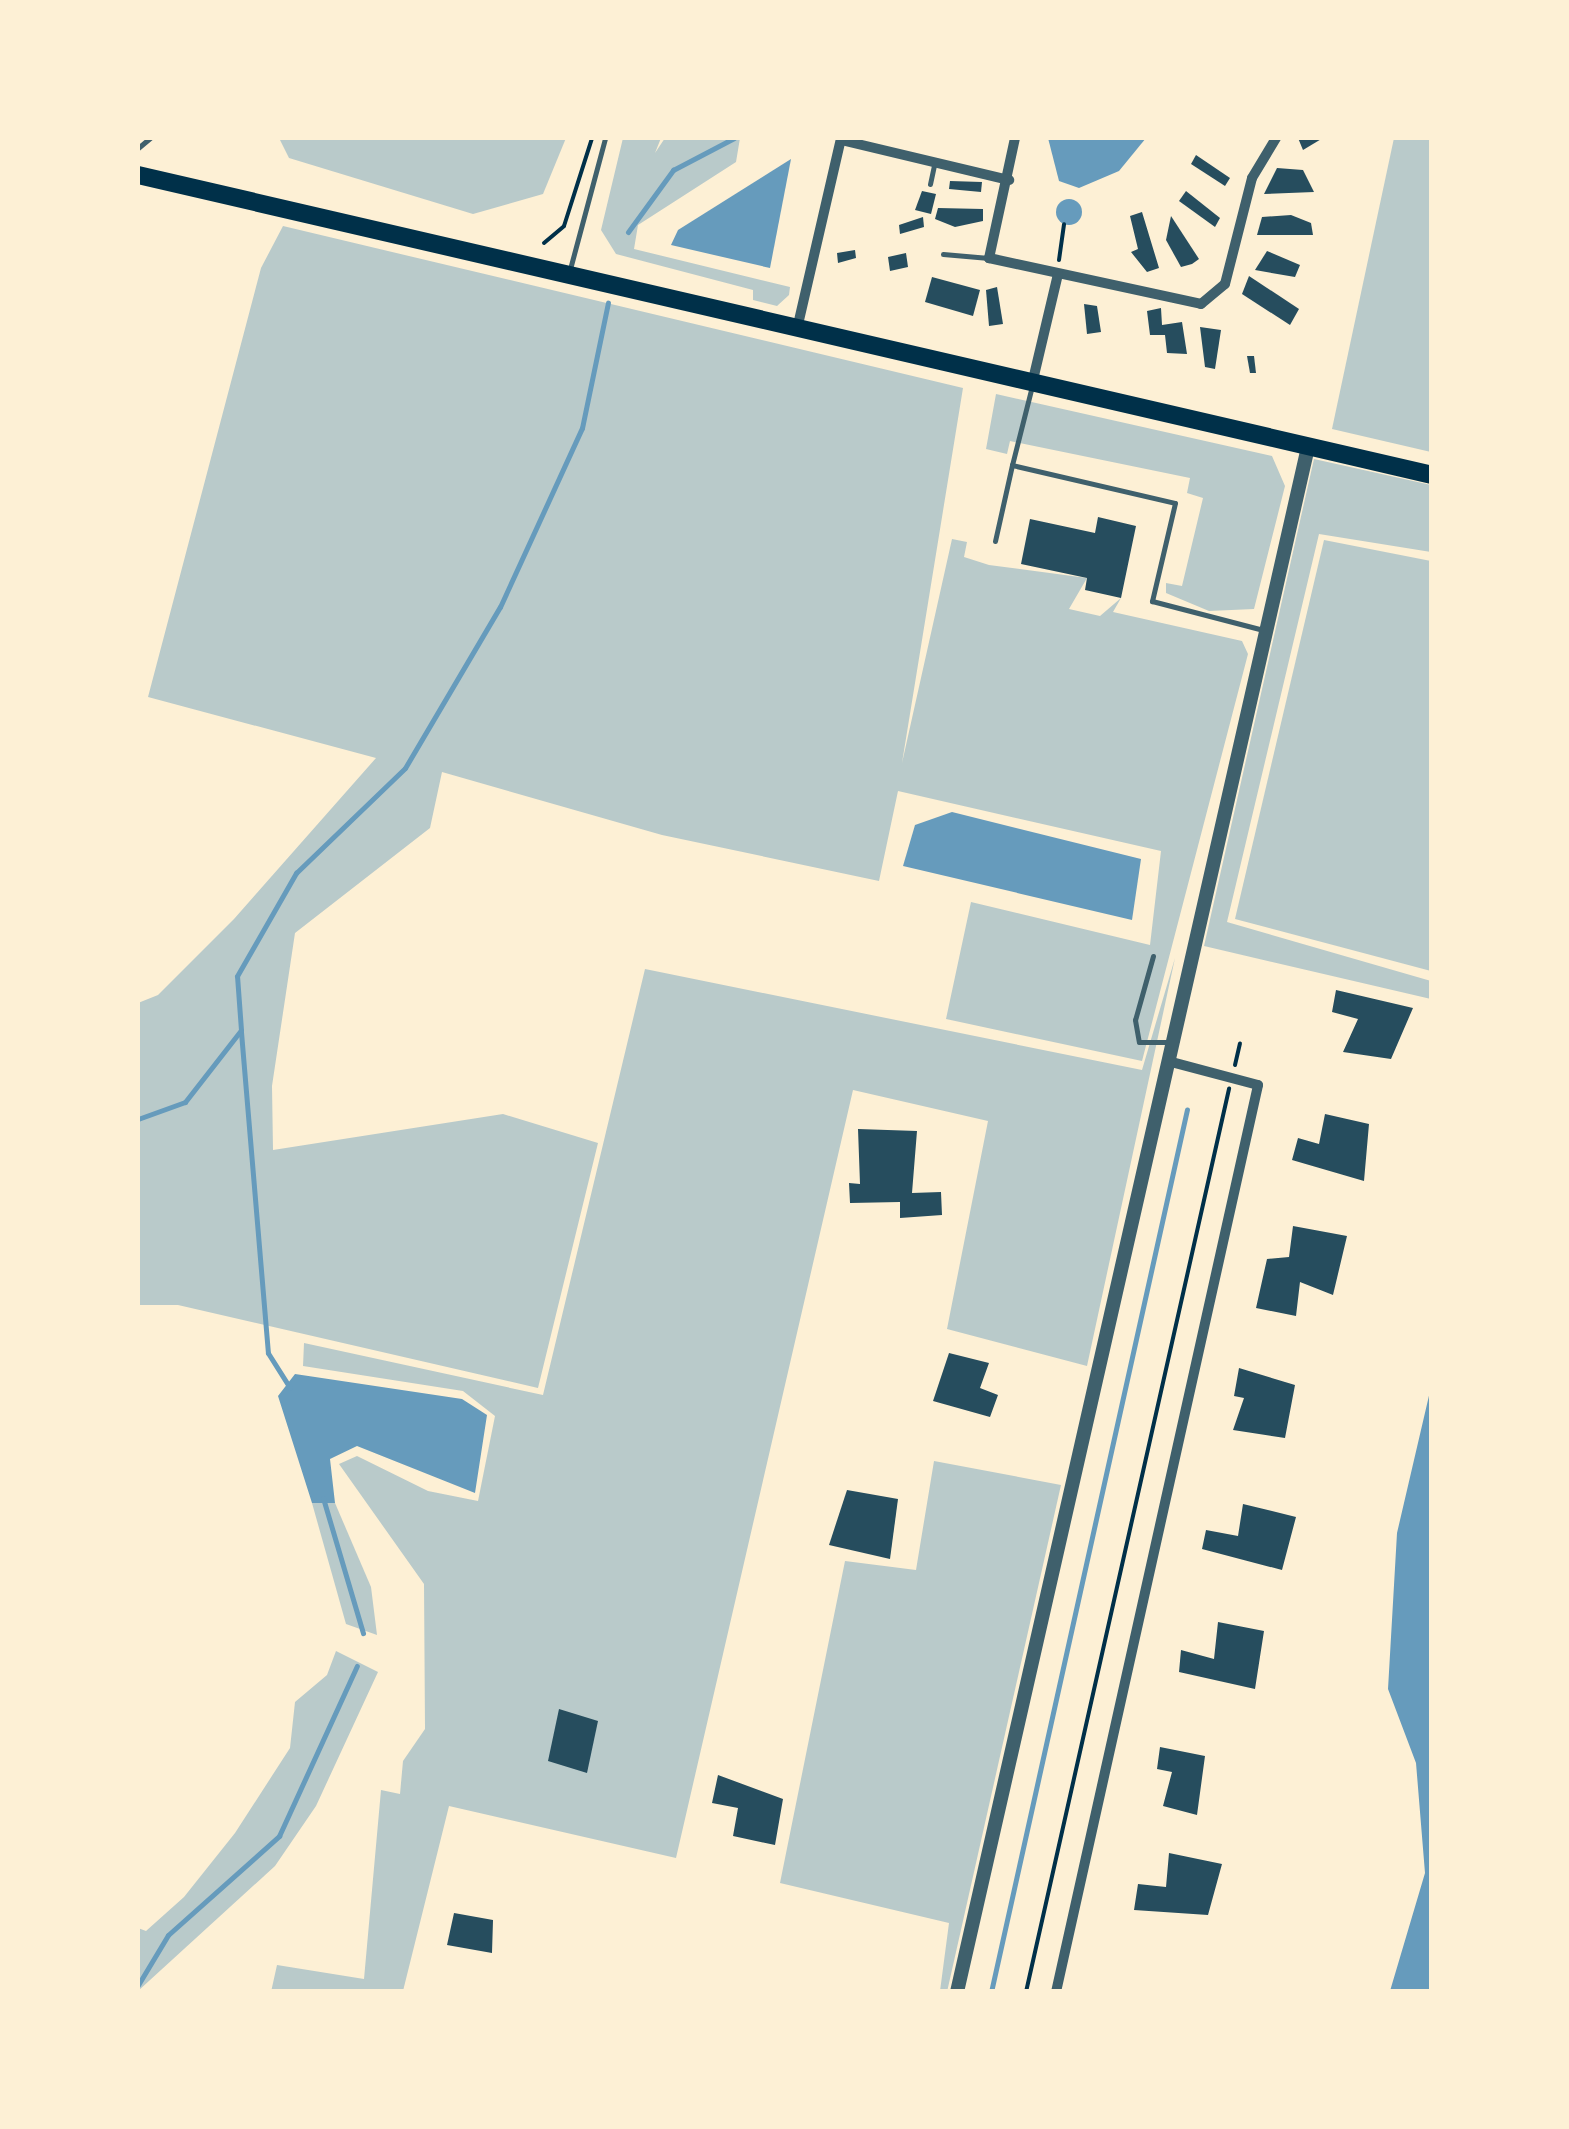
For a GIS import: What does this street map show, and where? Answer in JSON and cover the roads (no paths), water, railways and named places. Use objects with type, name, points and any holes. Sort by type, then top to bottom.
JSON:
[{"type":"main road","points":[[138,175],[1432,475]]},
{"type":"street","points":[[1015,138],[1008,205],[989,258],[1182,304],[1214,298],[1230,270],[1252,178],[1276,138]]},
{"type":"street","points":[[797,329],[841,139],[1009,180]]},
{"type":"street","points":[[1032,384],[1058,274]]},
{"type":"street","points":[[957,1992],[1308,447]]},
{"type":"street","points":[[1056,1992],[1258,1085],[1168,1062]]},
{"type":"lane","points":[[138,148],[150,138]]},
{"type":"lane","points":[[568,277],[606,138]]},
{"type":"lane","points":[[930,184],[935,162]]},
{"type":"lane","points":[[943,254],[989,258]]},
{"type":"lane","points":[[996,541],[1032,384]]},
{"type":"lane","points":[[1012,466],[1175,503],[1152,600],[1266,630]]},
{"type":"lane","points":[[1153,956],[1135,1020],[1140,1042],[1172,1042]]},
{"type":"water","points":[[1048,138],[1146,138],[1119,171],[1079,188],[1059,181]]},
{"type":"water","points":[[791,159],[770,268],[671,245],[678,230]]},
{"type":"water","points":[[1069,199],[1078,203],[1082,212],[1078,221],[1069,225],[1060,221],[1056,212],[1060,203]]},
{"type":"water","points":[[952,812],[1141,859],[1132,920],[903,866],[915,825]]},
{"type":"water","points":[[295,1374],[462,1399],[487,1415],[475,1493],[357,1446],[330,1459],[335,1503],[312,1503],[278,1396]]},
{"type":"water","points":[[1431,1387],[1431,1991],[1390,1991],[1425,1873],[1416,1763],[1388,1689],[1397,1533]]},
{"type":"waterway","points":[[628,232],[673,170],[734,138]]},
{"type":"waterway","points":[[138,1119],[185,1102],[241,1030],[237,976],[296,873],[405,768],[500,607],[582,428],[608,303]]},
{"type":"waterway","points":[[241,1032],[268,1353],[290,1388]]},
{"type":"waterway","points":[[991,1992],[1187,1109]]},
{"type":"waterway","points":[[323,1498],[363,1633]]},
{"type":"waterway","points":[[138,1985],[168,1935],[279,1836],[357,1666]]}]
